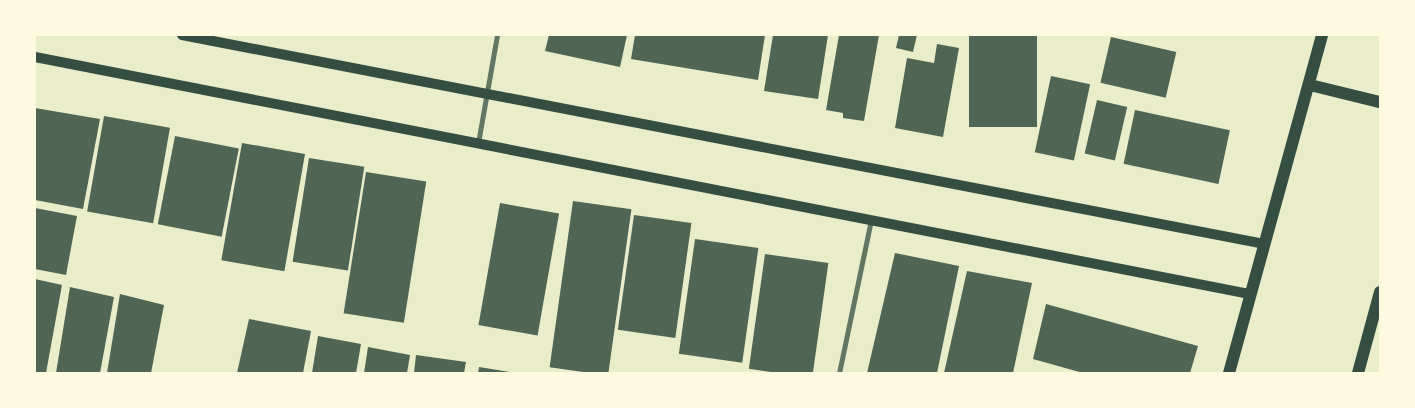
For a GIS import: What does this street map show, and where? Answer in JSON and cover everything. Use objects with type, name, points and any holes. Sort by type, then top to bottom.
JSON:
[{"type":"main road","points":[[182,35],[1264,244]]},
{"type":"main road","points":[[1229,373],[1310,85],[1322,35]]},
{"type":"main road","points":[[35,56],[1250,294]]},
{"type":"main road","points":[[1310,85],[1380,102]]},
{"type":"main road","points":[[1358,373],[1380,292]]},
{"type":"street","points":[[478,143],[497,35]]},
{"type":"street","points":[[839,373],[871,220]]},
{"type":"building","points":[[549,35],[627,35],[620,67],[545,51]]},
{"type":"building","points":[[635,35],[765,35],[758,80],[631,59]]},
{"type":"building","points":[[773,35],[828,35],[818,99],[764,91]]},
{"type":"building","points":[[839,35],[879,35],[864,121],[843,118],[843,113],[826,110]]},
{"type":"building","points":[[899,35],[917,35],[913,52],[896,48]]},
{"type":"building","points":[[969,35],[1037,35],[1037,127],[969,127]]},
{"type":"building","points":[[1111,37],[1176,52],[1166,98],[1100,83]]},
{"type":"building","points":[[937,44],[959,48],[943,137],[895,128],[907,58],[934,63]]},
{"type":"building","points":[[1051,76],[1090,84],[1074,161],[1035,152]]},
{"type":"building","points":[[1097,100],[1127,107],[1115,161],[1085,154]]},
{"type":"building","points":[[35,108],[100,119],[83,209],[35,200]]},
{"type":"building","points":[[1135,110],[1230,130],[1218,184],[1124,164]]},
{"type":"building","points":[[104,116],[170,128],[153,223],[87,212]]},
{"type":"building","points":[[175,136],[239,148],[222,237],[158,224]]},
{"type":"building","points":[[242,143],[305,154],[284,271],[221,260]]},
{"type":"building","points":[[309,158],[364,167],[348,270],[293,262]]},
{"type":"building","points":[[366,172],[426,182],[404,323],[344,313]]},
{"type":"building","points":[[573,201],[631,209],[608,373],[590,373],[550,367]]},
{"type":"building","points":[[500,203],[559,213],[538,336],[478,325]]},
{"type":"building","points":[[35,208],[77,216],[66,275],[35,269]]},
{"type":"building","points":[[634,215],[691,223],[675,338],[618,330]]},
{"type":"building","points":[[695,239],[758,248],[742,363],[679,354]]},
{"type":"building","points":[[895,253],[959,266],[937,373],[867,373]]},
{"type":"building","points":[[765,254],[828,263],[813,373],[778,373],[749,369]]},
{"type":"building","points":[[967,271],[1032,283],[1013,373],[944,373]]},
{"type":"building","points":[[35,279],[62,285],[46,373],[35,373]]},
{"type":"building","points":[[70,287],[114,297],[100,373],[56,373]]},
{"type":"building","points":[[120,294],[164,305],[151,373],[107,373]]},
{"type":"building","points":[[1046,304],[1198,346],[1190,373],[1083,373],[1033,359]]},
{"type":"building","points":[[249,319],[311,331],[303,373],[237,373]]},
{"type":"building","points":[[318,336],[361,344],[356,373],[312,373]]},
{"type":"building","points":[[368,347],[410,355],[407,373],[364,373]]},
{"type":"building","points":[[416,355],[466,362],[464,373],[414,373]]},
{"type":"building","points":[[479,367],[510,372],[510,373],[478,373]]}]
